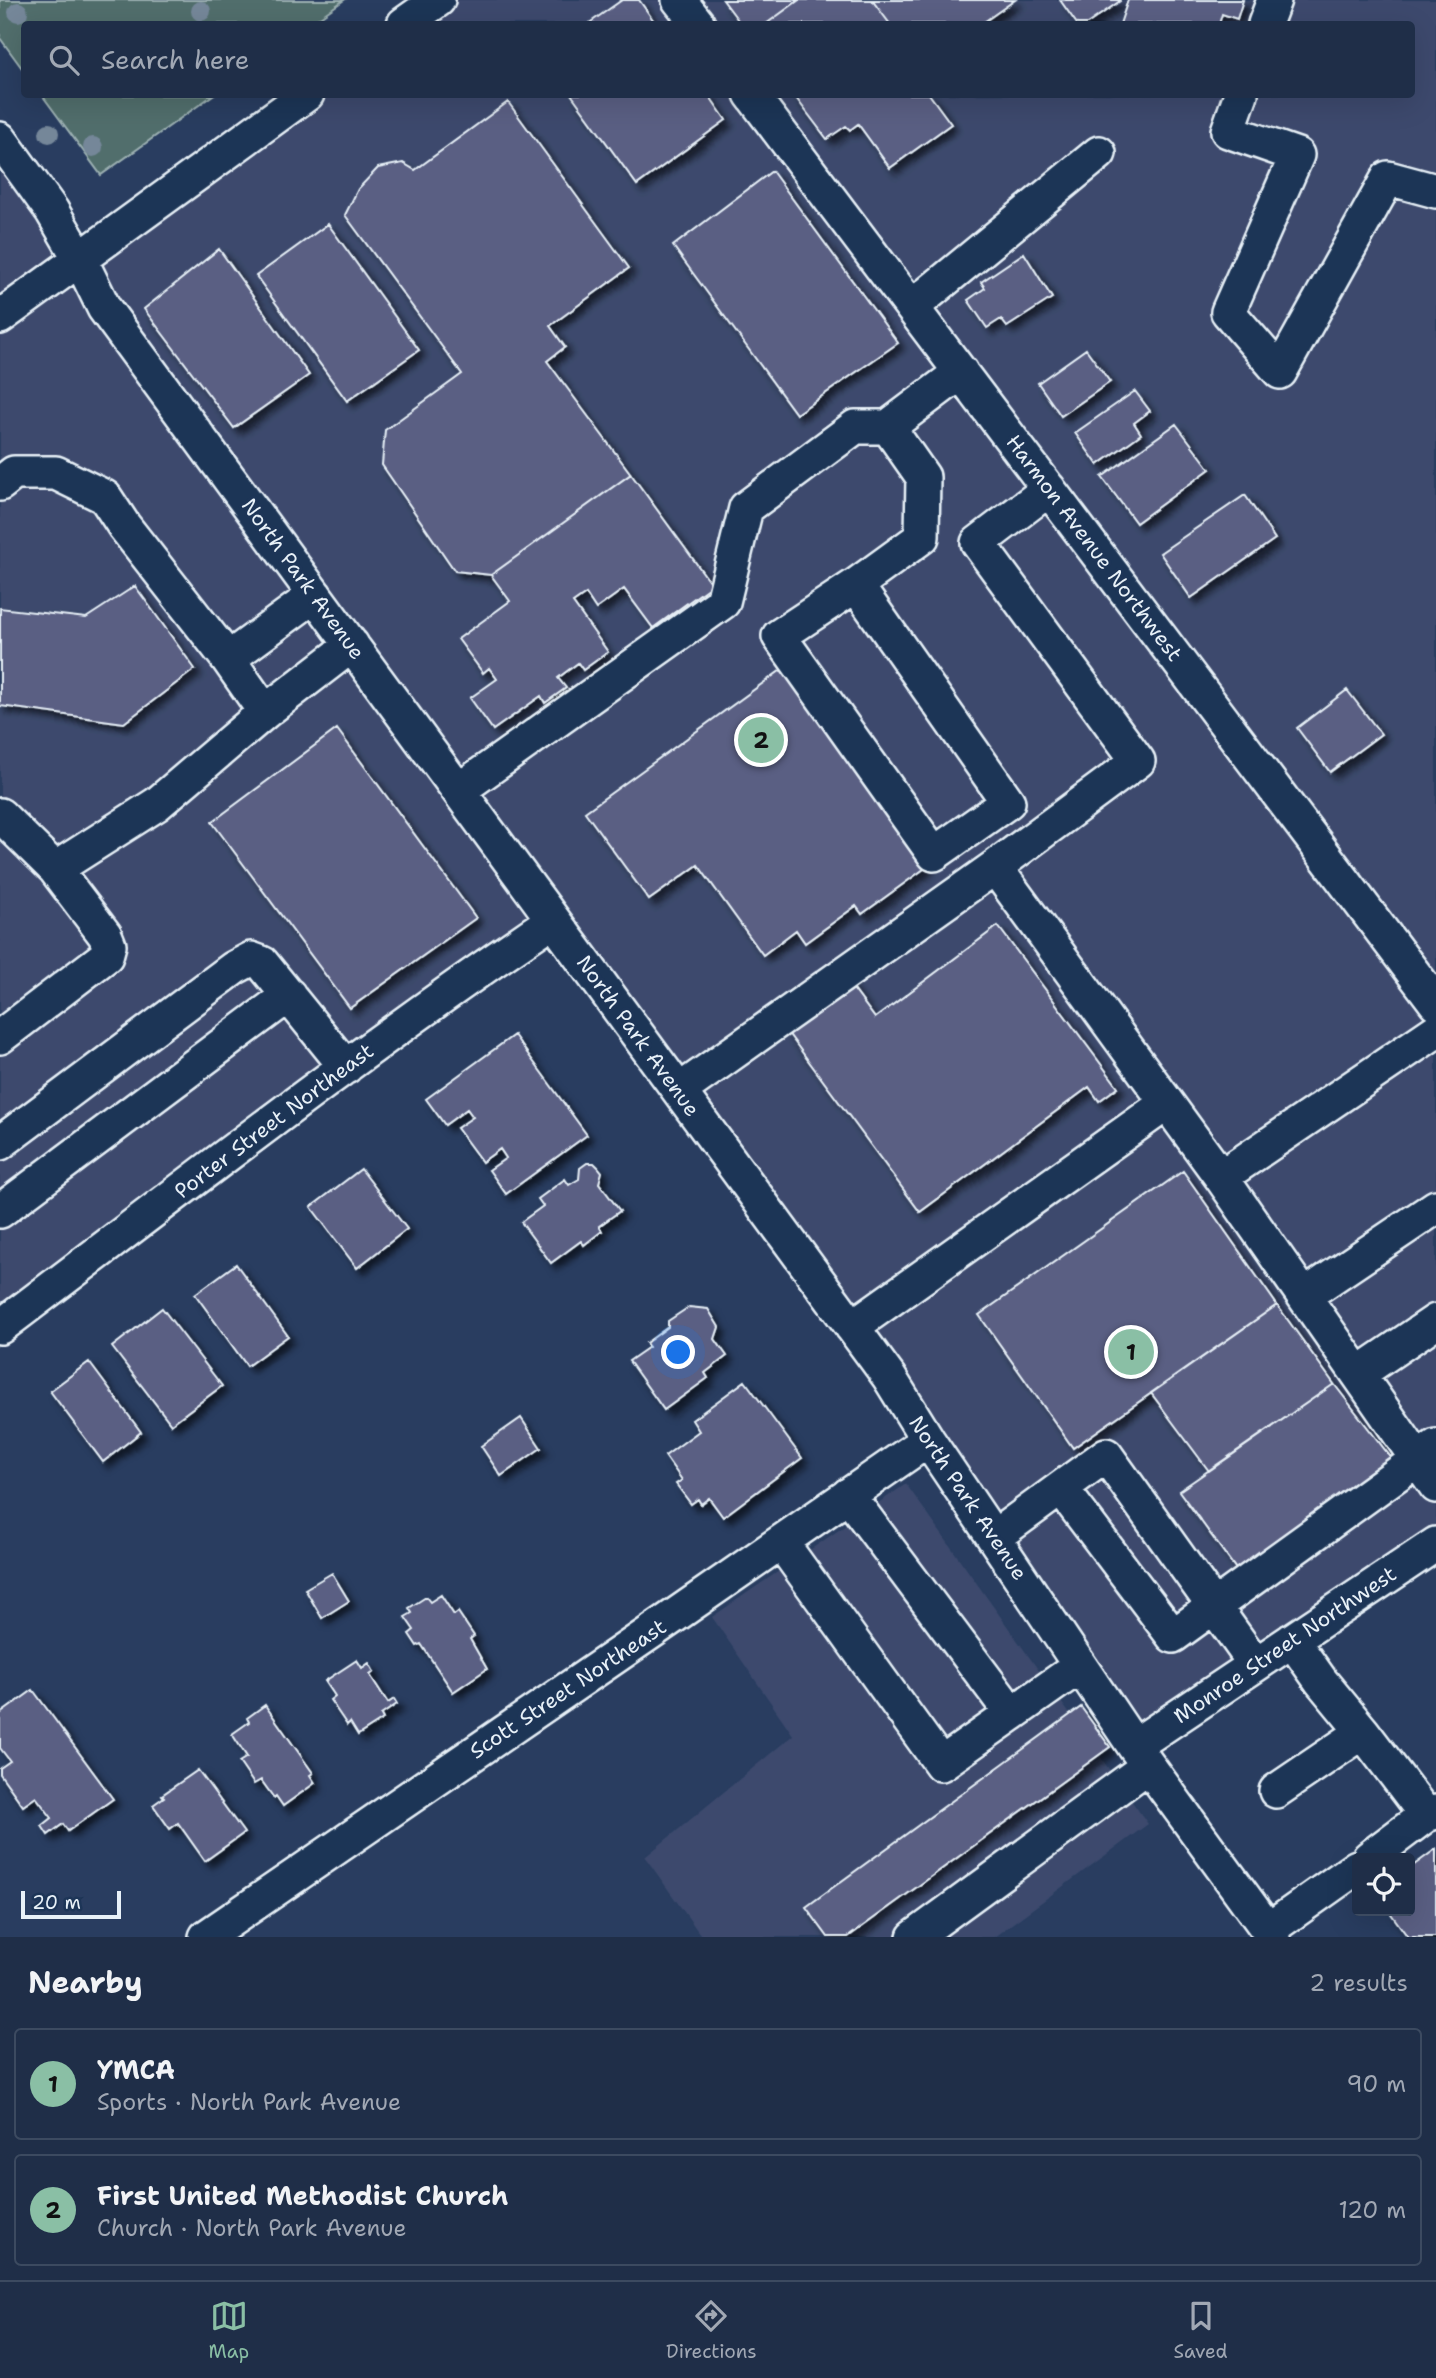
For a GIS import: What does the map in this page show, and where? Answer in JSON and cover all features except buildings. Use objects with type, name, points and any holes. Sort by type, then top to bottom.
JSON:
[{"type":"street","points":[[408,21],[438,0]]},
{"type":"street","points":[[679,0],[696,21]]},
{"type":"street","points":[[1266,21],[1274,0]]},
{"type":"street","points":[[0,317],[301,98]]},
{"type":"street","name":"Harmon Avenue Northwest","points":[[754,98],[1436,1003]]},
{"type":"street","points":[[1240,98],[1228,131],[1297,155],[1228,312],[1280,372],[1388,178],[1436,191]]},
{"type":"street","name":"North Park Avenue","points":[[0,139],[52,211],[104,308],[889,1377],[928,1440],[1141,1756],[1270,1933]]},
{"type":"street","points":[[912,307],[1099,153]]},
{"type":"street","points":[[459,790],[723,602],[746,508],[855,427],[888,426],[961,372]]},
{"type":"street","points":[[856,585],[1008,802],[934,854],[779,636],[922,537],[923,477],[888,426]]},
{"type":"street","points":[[0,484],[14,473],[56,473],[105,497],[265,712]]},
{"type":"street","points":[[678,1091],[995,867],[1138,761],[978,544],[1049,489]]},
{"type":"street","points":[[228,659],[315,595]]},
{"type":"street","points":[[55,869],[158,804],[265,712],[352,645]]},
{"type":"street","points":[[0,815],[55,869],[105,935],[109,945],[106,956],[0,1037]]},
{"type":"street","points":[[995,867],[1222,1177],[1358,1374],[1427,1453],[1436,1486]]},
{"type":"street","name":"Porter Street Northeast","points":[[5,1314],[553,920]]},
{"type":"street","points":[[0,1143],[234,968],[251,959],[262,963],[346,1067]]},
{"type":"street","points":[[0,1211],[289,995]]},
{"type":"street","points":[[1222,1177],[1436,1031]]},
{"type":"street","points":[[852,1327],[1167,1104]]},
{"type":"street","points":[[1304,1296],[1436,1207]]},
{"type":"street","points":[[1358,1374],[1436,1321]]},
{"type":"street","name":"Scott Street Northeast","points":[[226,1932],[928,1440]]},
{"type":"street","points":[[1061,1488],[1173,1636],[1427,1453]]},
{"type":"street","points":[[993,1537],[1106,1455],[1255,1664]]},
{"type":"street","points":[[848,1495],[1012,1714]]},
{"type":"street","points":[[781,1542],[941,1764],[1080,1666]]},
{"type":"street","name":"Monroe Street Northwest","points":[[914,1937],[1255,1664],[1436,1544]]},
{"type":"street","points":[[1292,1640],[1321,1681],[1431,1813],[1376,1853]]},
{"type":"street","points":[[1276,1791],[1363,1732]]},
{"type":"street","points":[[1270,1933],[1352,1871]]},
{"type":"shaded area","points":[[438,0],[1436,0],[1436,1544],[1134,1746],[553,920],[0,1327],[0,139],[80,258],[303,98],[1415,98],[1415,21],[408,21]]},
{"type":"shaded area","points":[[906,1484],[1148,1824],[994,1937],[702,1937],[645,1857],[793,1735],[712,1617]]},
{"type":"green space","points":[[0,0],[344,0],[314,21],[21,21],[21,67],[0,38]]},
{"type":"green space","points":[[44,98],[209,98],[101,175]]},
{"type":"place","name":"First United Methodist Church","points":[[761,740]]},
{"type":"place","name":"YMCA","points":[[1131,1352]]}]
